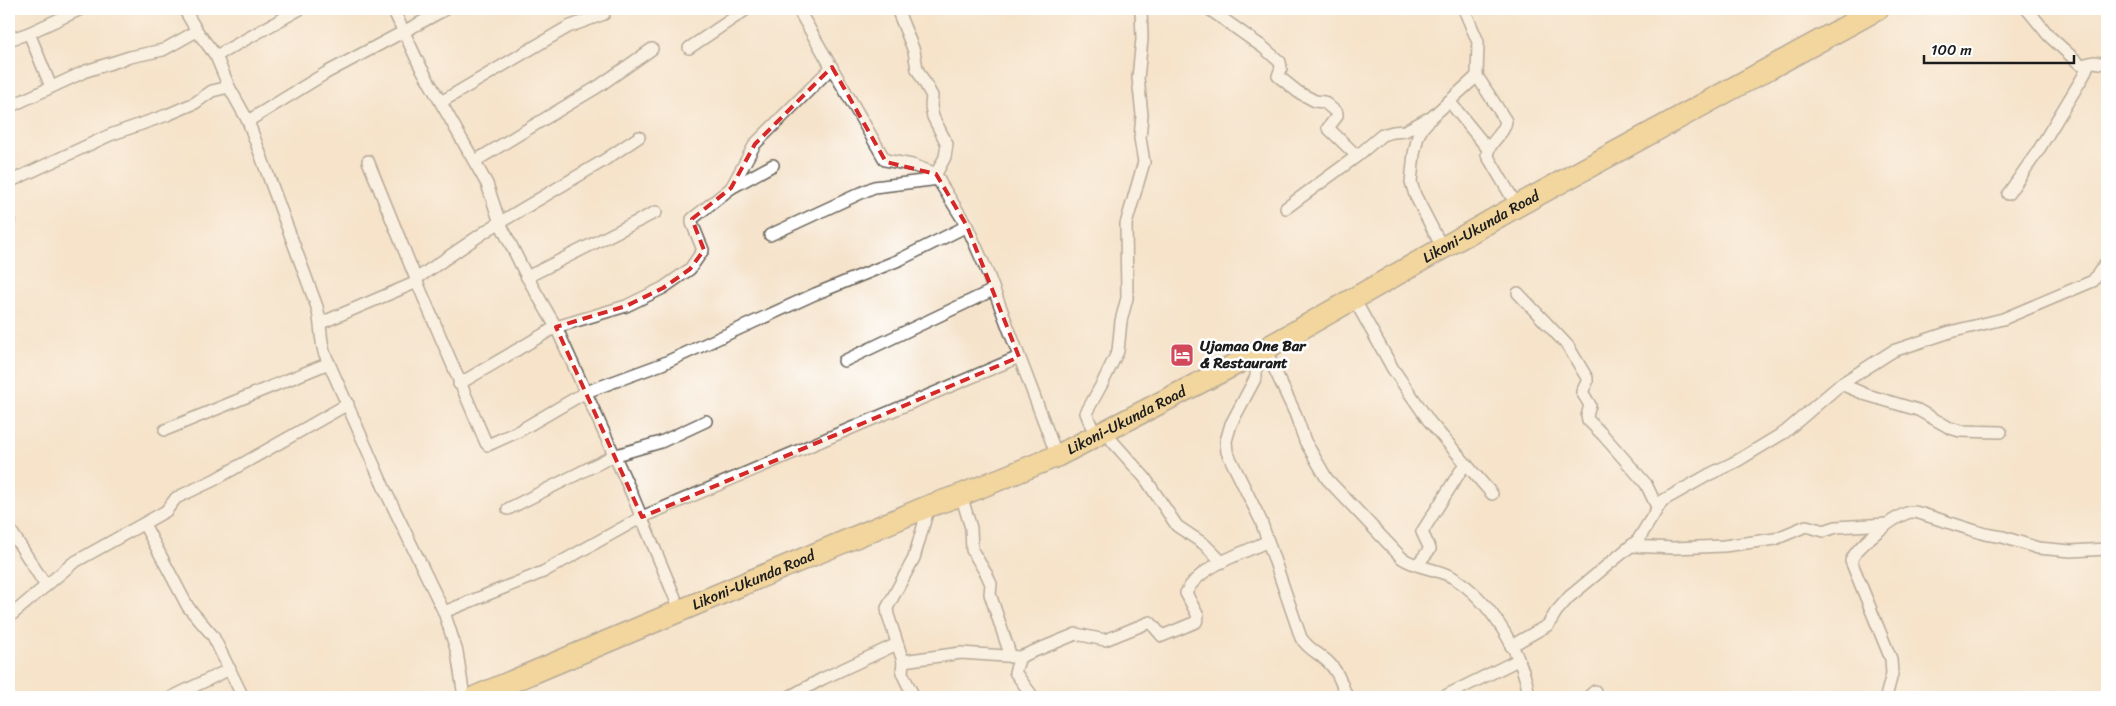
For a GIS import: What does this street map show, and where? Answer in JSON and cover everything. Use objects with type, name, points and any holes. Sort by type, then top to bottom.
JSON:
[{"type":"highway","name":"Likoni-Ukunda Road","points":[[475,697],[681,612],[929,506],[1057,456],[1258,352],[1517,206],[1878,9]]},
{"type":"street","points":[[9,40],[82,9]]},
{"type":"street","points":[[184,9],[216,56],[229,87],[248,121],[292,238],[321,323],[321,341],[329,363],[385,490],[444,612],[457,652],[464,697]]},
{"type":"street","points":[[216,56],[300,9]]},
{"type":"street","points":[[393,9],[403,32],[487,184],[500,223],[556,327],[642,517],[681,612]]},
{"type":"street","points":[[248,121],[326,73],[446,9]]},
{"type":"street","points":[[689,48],[747,9]]},
{"type":"street","points":[[798,9],[885,160],[912,165],[937,177],[967,226],[986,269],[1057,456]]},
{"type":"street","points":[[898,9],[914,52],[917,69],[932,96],[932,117],[947,144],[946,157],[937,177]]},
{"type":"street","points":[[1141,9],[1142,39],[1138,78],[1142,115],[1140,138],[1144,162],[1126,224],[1128,290],[1121,321],[1118,348],[1103,382],[1086,413],[1101,434],[1113,442],[1145,478],[1177,526],[1204,544],[1222,562]]},
{"type":"street","points":[[1209,9],[1280,62],[1281,68],[1278,76],[1286,83],[1315,101],[1324,102],[1337,113],[1337,116],[1328,128],[1357,156]]},
{"type":"street","points":[[1464,9],[1478,42],[1477,76],[1506,121],[1504,127],[1488,149],[1487,155],[1517,206]]},
{"type":"street","points":[[2027,9],[2049,36],[2080,66],[2102,62],[2107,64]]},
{"type":"street","points":[[441,102],[568,27],[604,14]]},
{"type":"street","points":[[9,107],[86,71],[130,57],[163,50],[197,30]]},
{"type":"street","points":[[29,33],[51,86]]},
{"type":"street","points":[[475,162],[599,86],[652,49]]},
{"type":"street","points":[[2008,194],[2038,151],[2084,75],[2088,64]]},
{"type":"street","points":[[731,188],[755,144],[832,67]]},
{"type":"street","points":[[1286,208],[1357,156],[1382,135],[1406,131],[1432,116],[1477,76]]},
{"type":"street","points":[[9,182],[110,135],[167,115],[195,103],[212,91],[229,87]]},
{"type":"street","points":[[1449,101],[1488,149]]},
{"type":"street","points":[[1432,116],[1418,136],[1414,154],[1412,182],[1418,202],[1443,249]]},
{"type":"street","points":[[321,323],[417,280],[500,223],[640,137]]},
{"type":"street","points":[[368,161],[459,384],[488,445],[519,431],[586,392],[662,364],[815,294],[900,260],[967,226]]},
{"type":"street","points":[[459,384],[556,327],[626,306],[663,288],[690,269],[703,250],[692,219],[731,188],[772,165]]},
{"type":"street","points":[[770,235],[874,187],[937,177]]},
{"type":"street","points":[[528,277],[656,212]]},
{"type":"street","points":[[1511,646],[1548,625],[1569,597],[1632,546],[1638,540],[1657,507],[1668,497],[1737,461],[1785,432],[1841,384],[1893,351],[1950,332],[2003,319],[2042,304],[2092,281],[2107,261]]},
{"type":"street","points":[[844,361],[993,290]]},
{"type":"street","points":[[1518,293],[1568,346],[1587,378],[1582,392],[1590,405],[1587,416],[1588,420],[1604,435],[1646,484],[1657,507]]},
{"type":"street","points":[[1353,297],[1392,369],[1429,421],[1492,494]]},
{"type":"street","points":[[1258,352],[1256,377],[1232,422],[1226,445],[1228,459],[1261,521],[1301,638],[1313,652],[1328,662],[1347,697]]},
{"type":"street","points":[[1258,352],[1295,413],[1304,441],[1327,479],[1402,558],[1450,576],[1468,587],[1486,607],[1511,646],[1524,672],[1529,697]]},
{"type":"street","points":[[444,612],[543,572],[642,517],[1019,357]]},
{"type":"street","points":[[165,430],[329,363]]},
{"type":"street","points":[[1841,384],[1867,395],[1918,410],[1950,428],[1960,431],[2001,432]]},
{"type":"street","points":[[9,617],[84,555],[166,511],[176,498],[214,480],[348,404]]},
{"type":"street","points":[[508,509],[613,456],[661,442],[706,420]]},
{"type":"street","points":[[1417,565],[1430,549],[1422,532],[1465,464]]},
{"type":"street","points":[[961,495],[971,528],[972,550],[988,576],[990,594],[1016,657],[1015,672],[1033,697]]},
{"type":"street","points":[[914,697],[902,673],[903,661],[887,608],[914,558],[929,506]]},
{"type":"street","points":[[1886,697],[1892,674],[1891,659],[1852,561],[1856,552],[1887,524],[1909,512],[1918,513],[2038,548],[2071,551],[2107,550]]},
{"type":"street","points":[[144,524],[188,607],[213,636],[243,697]]},
{"type":"street","points":[[1632,546],[1673,548],[1724,546],[1775,539],[1806,526],[1824,531],[1836,527],[1887,524]]},
{"type":"street","points":[[9,528],[46,586]]},
{"type":"street","points":[[903,661],[961,653],[1016,657],[1076,634],[1105,640],[1150,622],[1162,636],[1194,624],[1198,616],[1186,595],[1192,582],[1206,570],[1268,541]]},
{"type":"street","points":[[789,697],[822,679],[897,644]]},
{"type":"street","points":[[1442,697],[1518,660]]},
{"type":"street","points":[[172,697],[230,669]]},
{"type":"highlighted area","points":[[832,67],[886,162],[936,174],[967,226],[1019,357],[642,517],[556,327],[626,306],[663,288],[690,269],[704,250],[692,219],[731,188],[755,144]]},
{"type":"place","name":"Ujamaa One Bar & Restaurant","points":[[1182,355]]}]
